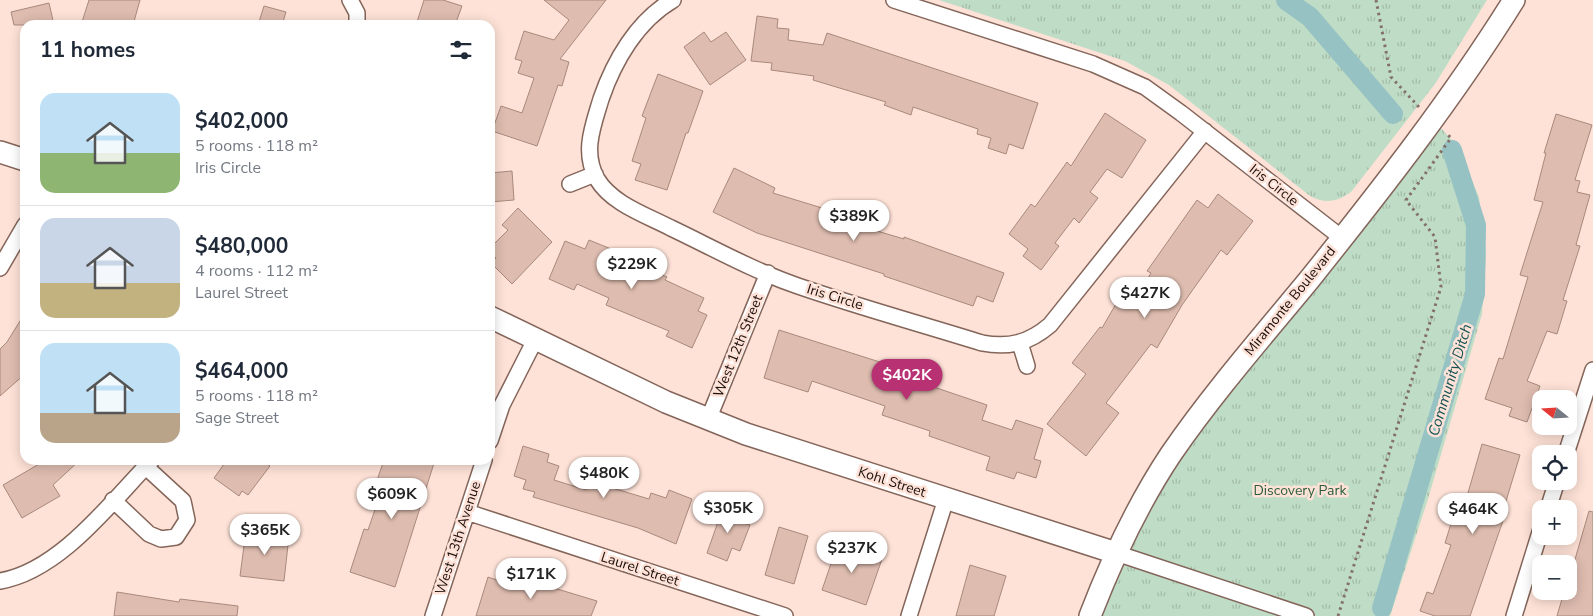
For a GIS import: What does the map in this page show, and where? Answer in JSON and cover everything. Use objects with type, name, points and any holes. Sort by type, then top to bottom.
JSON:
[{"type":"street","points":[[350,0],[357,13],[358,20]]},
{"type":"street","name":"Iris Circle","points":[[672,0],[645,22],[629,42],[603,94],[589,138],[589,157],[594,174],[611,196],[632,208],[797,286],[982,343],[998,346],[1020,343],[1040,333],[1050,325],[1205,131]]},
{"type":"street","name":"Iris Circle","points":[[894,0],[1093,64],[1145,88],[1205,131],[1342,238]]},
{"type":"street","name":"Miramonte Boulevard","points":[[1090,616],[1130,524],[1176,448],[1238,366],[1342,238],[1433,120],[1485,46],[1514,0]]},
{"type":"street","points":[[0,152],[20,158]]},
{"type":"street","points":[[570,184],[594,174]]},
{"type":"street","points":[[0,268],[20,234]]},
{"type":"street","name":"West 12th Street","points":[[708,420],[768,273]]},
{"type":"street","name":"Kohl Street","points":[[495,320],[666,402],[746,434],[1306,616]]},
{"type":"street","points":[[495,426],[502,405],[536,340]]},
{"type":"street","points":[[1020,343],[1027,366]]},
{"type":"street","points":[[1569,445],[1593,370]]},
{"type":"street","points":[[0,581],[39,568],[63,552],[147,465]]},
{"type":"street","points":[[113,500],[149,534],[161,539],[176,536],[187,520],[183,501],[151,465]]},
{"type":"street","name":"West 13th Avenue","points":[[432,616],[482,465]]},
{"type":"street","points":[[909,616],[946,499]]},
{"type":"street","name":"Laurel Street","points":[[467,512],[785,616]]},
{"type":"street","points":[[1514,616],[1536,545]]},
{"type":"path","points":[[1338,616],[1441,287],[1435,237],[1406,200],[1450,138],[1391,77],[1376,0]]},
{"type":"green space","points":[[939,0],[1487,0],[1435,84],[1351,192],[1336,200],[1326,201],[1310,196],[1169,85],[1125,61]]},
{"type":"green space","name":"Discovery Park","points":[[1433,119],[1457,146],[1479,197],[1486,255],[1482,314],[1428,499],[1390,616],[1090,616],[1130,524]]},
{"type":"building","points":[[89,0],[140,0],[134,20],[83,20]]},
{"type":"building","points":[[424,0],[443,0],[462,6],[457,20],[418,20]]},
{"type":"building","points":[[544,0],[606,0],[560,59],[569,62],[562,86],[558,85],[537,146],[495,132],[495,123],[501,106],[522,113],[534,78],[518,73],[522,61],[515,59],[524,31],[554,40],[569,20]]},
{"type":"building","points":[[49,3],[53,20],[20,20],[20,25],[14,25],[11,12]]},
{"type":"building","points":[[264,6],[286,12],[284,20],[260,20]]},
{"type":"building","points":[[757,16],[778,19],[777,28],[789,29],[788,40],[823,45],[827,33],[1038,103],[1023,149],[1009,144],[1006,154],[988,148],[991,138],[977,134],[978,129],[913,107],[911,115],[884,105],[886,102],[813,80],[814,76],[771,70],[772,63],[751,61]]},
{"type":"building","points":[[704,32],[711,42],[726,32],[746,60],[710,85],[684,47]]},
{"type":"building","points":[[658,74],[703,91],[688,133],[686,133],[667,190],[635,180],[641,164],[632,161],[646,118],[642,116]]},
{"type":"building","points":[[1105,113],[1146,140],[1122,178],[1107,169],[1090,192],[1098,198],[1079,223],[1074,218],[1055,243],[1059,246],[1041,270],[1023,256],[1028,249],[1009,234],[1031,204],[1035,207],[1067,162],[1071,166]]},
{"type":"building","points":[[1556,114],[1592,125],[1575,180],[1580,181],[1577,192],[1590,195],[1576,245],[1580,246],[1563,300],[1567,301],[1557,334],[1547,331],[1527,381],[1540,386],[1539,390],[1532,390],[1532,408],[1527,422],[1509,416],[1512,408],[1485,399],[1499,358],[1503,359],[1528,277],[1520,275],[1543,202],[1534,200],[1546,153],[1544,153]]},
{"type":"building","points":[[734,168],[775,188],[773,193],[832,211],[830,217],[904,239],[904,237],[1004,273],[993,302],[977,296],[973,306],[884,276],[884,274],[757,233],[713,212]]},
{"type":"building","points":[[512,171],[514,200],[495,202],[495,173]]},
{"type":"building","points":[[1218,194],[1253,221],[1227,255],[1221,250],[1182,305],[1157,348],[1151,344],[1106,403],[1119,413],[1086,456],[1047,424],[1086,374],[1072,363],[1100,327],[1102,328],[1120,297],[1133,304],[1151,273],[1147,271],[1197,200],[1208,208]]},
{"type":"building","points":[[518,208],[552,242],[512,284],[495,267],[495,243],[508,230],[502,225]]},
{"type":"building","points":[[589,240],[616,251],[614,255],[667,277],[665,280],[704,298],[698,311],[707,315],[692,348],[666,336],[669,331],[606,305],[609,298],[577,284],[574,290],[549,279],[565,241],[585,249]]},
{"type":"building","points":[[20,321],[20,378],[0,396],[0,349],[7,342]]},
{"type":"building","points":[[779,330],[927,377],[925,384],[987,405],[982,420],[1012,430],[1016,420],[1043,429],[1034,459],[1041,461],[1036,478],[1017,472],[1014,479],[986,470],[990,457],[929,436],[930,431],[882,415],[885,406],[812,381],[808,392],[764,378]]},
{"type":"building","points":[[1482,444],[1520,455],[1503,511],[1506,512],[1470,616],[1435,616],[1420,611],[1427,592],[1433,594],[1451,545],[1445,543],[1459,498],[1466,500]]},
{"type":"building","points":[[523,446],[549,454],[547,462],[559,466],[554,480],[586,490],[589,481],[649,499],[651,493],[666,498],[669,490],[692,499],[676,544],[638,528],[533,497],[535,492],[523,489],[526,480],[514,476]]},
{"type":"building","points":[[37,465],[75,465],[53,485],[60,496],[22,518],[3,485]]},
{"type":"building","points":[[223,465],[270,466],[248,495],[242,491],[239,496],[214,478]]},
{"type":"building","points":[[382,465],[433,465],[395,587],[350,572],[364,529],[368,530],[379,498],[372,495]]},
{"type":"building","points":[[724,505],[742,511],[738,521],[750,525],[740,551],[732,548],[727,561],[707,553]]},
{"type":"building","points":[[1589,511],[1593,512],[1593,616],[1557,616],[1562,600],[1577,600],[1576,555]]},
{"type":"building","points":[[779,527],[808,536],[794,584],[765,575]]},
{"type":"building","points":[[246,531],[289,536],[284,581],[240,576]]},
{"type":"building","points":[[838,543],[882,559],[866,605],[822,590]]},
{"type":"building","points":[[970,565],[1006,576],[994,616],[956,616]]},
{"type":"building","points":[[511,575],[597,601],[591,616],[476,616],[488,577],[508,584]]},
{"type":"building","points":[[117,592],[179,602],[180,599],[238,606],[237,616],[114,616]]},
{"type":"waterway","name":"Community Ditch","points":[[1286,0],[1310,17],[1393,114]]},
{"type":"waterway","name":"Community Ditch","points":[[1382,608],[1475,294],[1476,225],[1452,150]]}]
